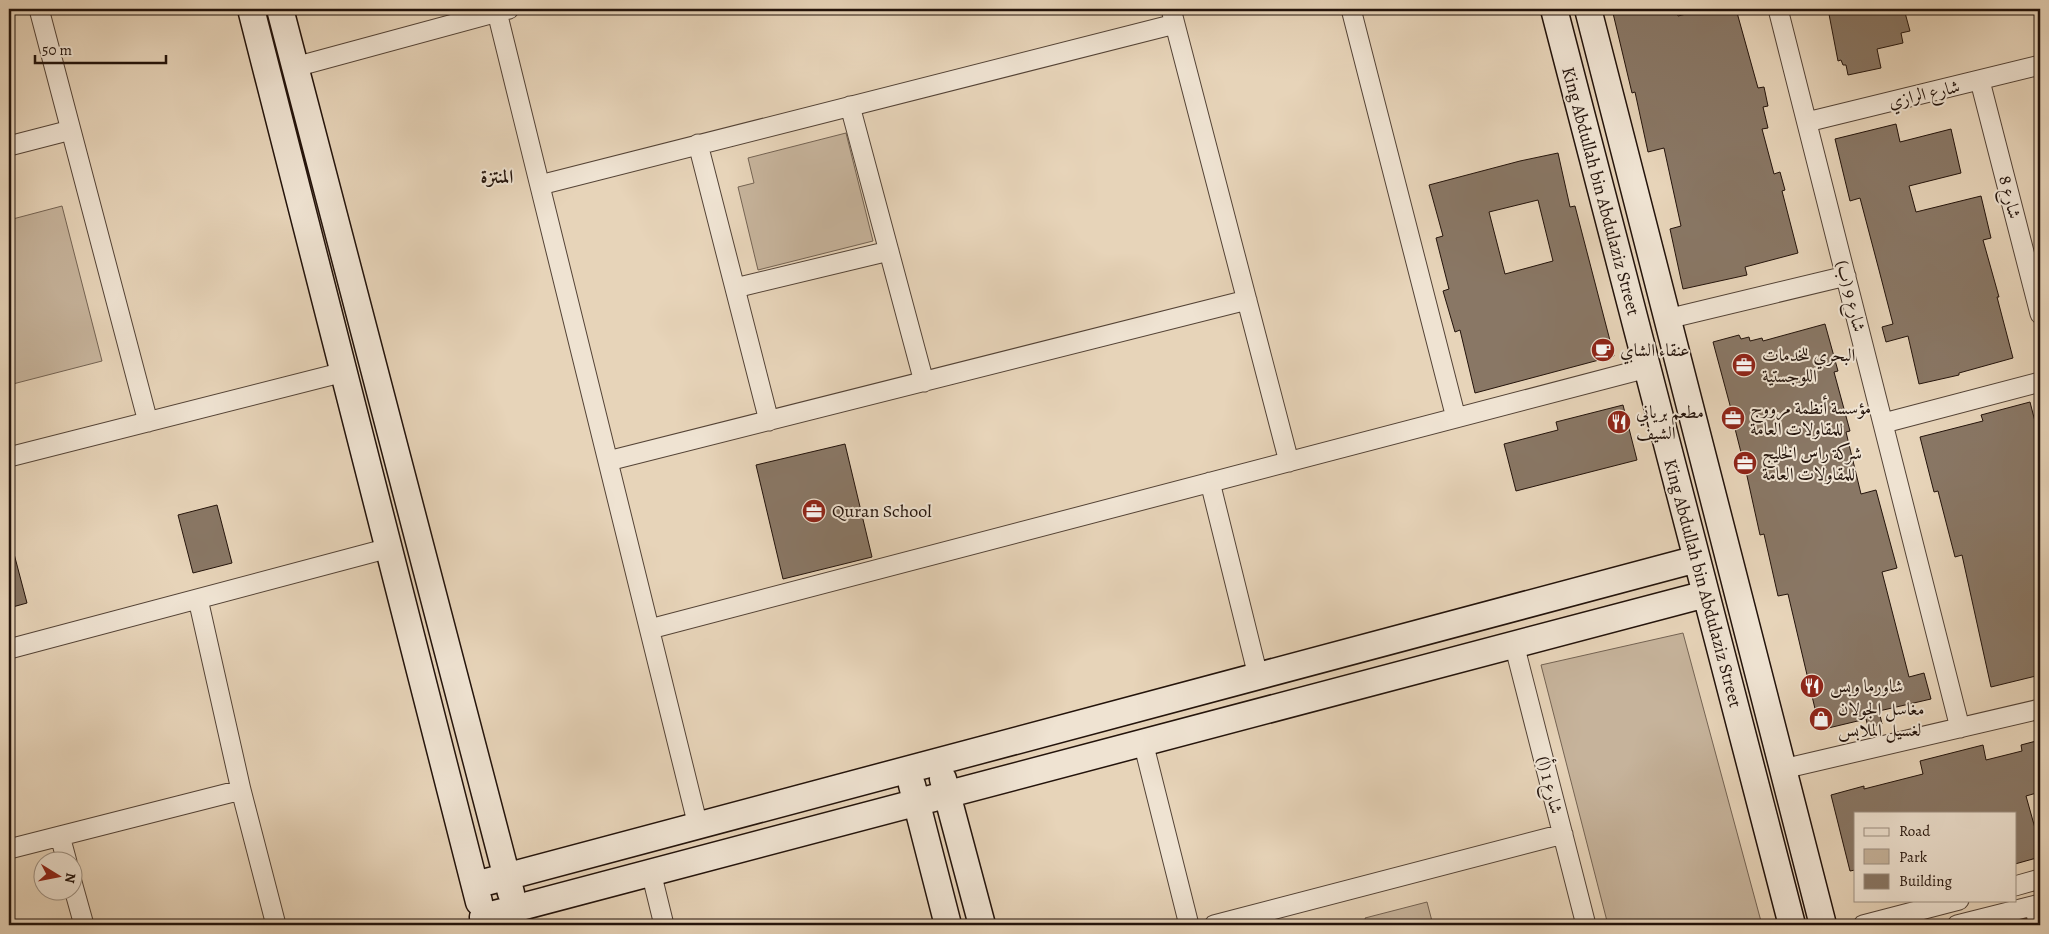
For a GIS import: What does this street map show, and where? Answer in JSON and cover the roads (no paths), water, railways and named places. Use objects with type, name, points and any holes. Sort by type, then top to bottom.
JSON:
[{"type":"main road","points":[[252,9],[484,921],[517,917],[651,872],[1706,594]]},
{"type":"main road","points":[[280,9],[517,917]]},
{"type":"main road","name":"King Abdullah bin Abdulaziz Street","points":[[1554,9],[1792,925]]},
{"type":"main road","name":"King Abdullah bin Abdulaziz Street","points":[[1588,9],[1823,925]]},
{"type":"main road","points":[[475,885],[1697,559]]},
{"type":"main road","points":[[939,762],[982,925]]},
{"type":"main road","points":[[908,770],[948,925]]},
{"type":"street","points":[[39,9],[148,422]]},
{"type":"street","points":[[1351,9],[1456,418]]},
{"type":"street","name":"شارع 9 (ب)","points":[[1778,9],[1960,728]]},
{"type":"street","points":[[295,67],[504,10],[540,185],[698,826]]},
{"type":"street","points":[[540,185],[850,106],[1173,16],[1289,462]]},
{"type":"street","name":"شارع الرازي","points":[[1807,122],[1980,81],[2040,64]]},
{"type":"street","name":"شارع 8","points":[[1980,81],[2040,314]]},
{"type":"street","points":[[850,106],[924,382]]},
{"type":"street","points":[[9,146],[71,130]]},
{"type":"street","points":[[698,144],[770,421]]},
{"type":"street","points":[[735,288],[889,251]]},
{"type":"street","points":[[1668,319],[1846,276]]},
{"type":"street","points":[[608,461],[1247,300]]},
{"type":"street","points":[[650,629],[1647,368]]},
{"type":"street","points":[[9,457],[344,372]]},
{"type":"street","points":[[1884,423],[2040,382]]},
{"type":"street","points":[[1210,482],[1258,676]]},
{"type":"street","points":[[9,649],[389,548]]},
{"type":"street","points":[[198,599],[241,790],[276,925]]},
{"type":"street","name":"شارع 1 (أ)","points":[[1514,644],[1586,925]]},
{"type":"street","points":[[1783,769],[2040,709]]},
{"type":"street","points":[[1143,742],[1189,925]]},
{"type":"street","points":[[9,849],[241,790]]},
{"type":"street","points":[[1214,925],[1562,834]]},
{"type":"street","points":[[60,836],[64,852]]},
{"type":"street","points":[[651,872],[664,925]]},
{"type":"street","points":[[2016,886],[2040,879]]},
{"type":"street","points":[[78,902],[84,925]]},
{"type":"street","points":[[1863,925],[1951,902]]},
{"type":"street","points":[[1957,925],[2037,905],[2039,925]]},
{"type":"place","name":"عنقاء الشاي","points":[[1603,350]]},
{"type":"place","name":"البحري للخدمات اللوجستية","points":[[1744,365]]},
{"type":"place","name":"مؤسسة أنظمة مرووج للمقاولات العامة","points":[[1733,418]]},
{"type":"place","name":"مطعم برياني الشيف","points":[[1619,422]]},
{"type":"place","name":"شركة راس الخليج للمقاولات العامة","points":[[1745,463]]},
{"type":"place","name":"Quran School","points":[[814,511]]},
{"type":"place","name":"شاورما وبس","points":[[1812,686]]},
{"type":"place","name":"مغاسل الجولان لغسيل الملابس","points":[[1821,719]]},
{"type":"district","name":"المنتزة","points":[[497,177]]}]
